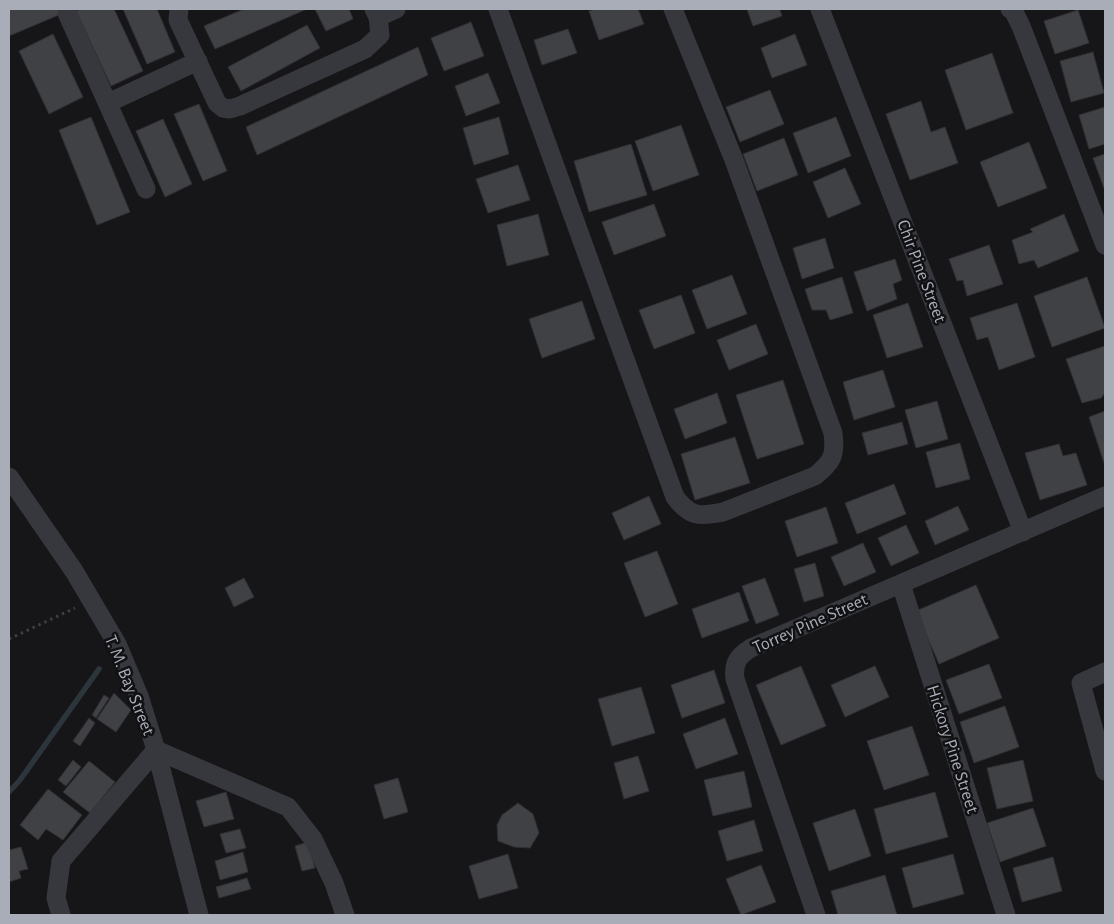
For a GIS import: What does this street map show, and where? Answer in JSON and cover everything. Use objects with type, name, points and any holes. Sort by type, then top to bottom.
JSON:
[{"type":"street","points":[[179,9],[178,20],[217,103],[223,108],[230,109],[365,49],[380,36],[376,13],[396,9]]},
{"type":"street","points":[[498,9],[675,496],[684,509],[697,515],[708,515],[723,512],[815,476],[833,458],[835,447],[833,433],[734,160],[672,9]]},
{"type":"street","name":"Chir Pine Street","points":[[820,9],[1023,532]]},
{"type":"street","points":[[1010,9],[1013,10],[1021,26],[1105,244]]},
{"type":"street","points":[[67,12],[146,189]]},
{"type":"street","points":[[108,103],[198,61]]},
{"type":"street","name":"T. M. Bay Street","points":[[9,478],[74,571],[117,644],[139,696],[156,750],[200,915]]},
{"type":"street","name":"Torrey Pine Street","points":[[816,915],[735,679],[734,669],[736,660],[742,653],[751,648],[1105,496]]},
{"type":"street","name":"Hickory Pine Street","points":[[901,584],[1006,915]]},
{"type":"street","points":[[1105,672],[1081,683],[1105,771]]},
{"type":"street","points":[[61,915],[56,898],[62,861],[156,750],[288,807],[313,839],[334,883],[345,915]]},
{"type":"path","points":[[9,639],[91,600]]},
{"type":"building","points":[[9,9],[58,9],[61,14],[9,36]]},
{"type":"building","points":[[81,9],[114,9],[143,71],[111,86],[76,11]]},
{"type":"building","points":[[123,9],[157,9],[175,52],[147,64]]},
{"type":"building","points":[[244,9],[307,9],[215,49],[204,26]]},
{"type":"building","points":[[315,9],[349,9],[353,19],[326,31]]},
{"type":"building","points":[[595,9],[638,9],[644,24],[599,40],[589,11]]},
{"type":"building","points":[[747,9],[783,9],[780,10],[782,16],[753,26]]},
{"type":"building","points":[[1078,10],[1089,43],[1055,54],[1044,21]]},
{"type":"building","points":[[471,22],[484,56],[444,71],[431,38]]},
{"type":"building","points":[[307,25],[320,48],[241,91],[228,67]]},
{"type":"building","points":[[568,29],[577,53],[542,65],[534,40]]},
{"type":"building","points":[[53,34],[83,97],[49,114],[19,51]]},
{"type":"building","points":[[795,34],[807,65],[772,78],[761,48]]},
{"type":"building","points":[[418,47],[428,75],[257,155],[246,127]]},
{"type":"building","points":[[1093,52],[1104,93],[1071,102],[1060,61]]},
{"type":"building","points":[[992,53],[1013,113],[966,130],[945,70]]},
{"type":"building","points":[[488,73],[500,103],[466,116],[455,86]]},
{"type":"building","points":[[770,90],[784,124],[740,142],[726,107]]},
{"type":"building","points":[[921,101],[931,132],[945,127],[958,163],[910,180],[886,114]]},
{"type":"building","points":[[199,104],[227,171],[203,181],[174,114]]},
{"type":"building","points":[[1105,107],[1105,144],[1089,149],[1079,115]]},
{"type":"building","points":[[91,117],[130,212],[97,225],[59,130]]},
{"type":"building","points":[[499,117],[509,154],[474,165],[463,128]]},
{"type":"building","points":[[836,117],[851,156],[808,173],[793,133]]},
{"type":"building","points":[[163,119],[192,184],[165,197],[136,131]]},
{"type":"building","points":[[681,125],[699,175],[653,191],[635,141]]},
{"type":"building","points":[[784,138],[798,175],[757,191],[743,154]]},
{"type":"building","points":[[1029,142],[1047,188],[998,207],[980,162]]},
{"type":"building","points":[[631,144],[647,195],[589,212],[574,161]]},
{"type":"building","points":[[1105,154],[1105,191],[1093,158]]},
{"type":"building","points":[[518,165],[530,200],[488,213],[476,179]]},
{"type":"building","points":[[845,168],[861,204],[828,218],[813,182]]},
{"type":"building","points":[[654,204],[666,236],[614,255],[602,222]]},
{"type":"building","points":[[538,214],[549,255],[507,266],[497,225]]},
{"type":"building","points":[[1064,214],[1079,251],[1038,268],[1034,260],[1019,264],[1012,240],[1033,232],[1030,229]]},
{"type":"building","points":[[825,238],[834,268],[802,279],[793,248]]},
{"type":"building","points":[[989,245],[1003,284],[967,296],[963,280],[957,281],[949,259]]},
{"type":"building","points":[[895,259],[902,280],[893,284],[897,299],[867,311],[854,272]]},
{"type":"building","points":[[732,275],[747,314],[707,329],[692,290]]},
{"type":"building","points":[[842,277],[853,313],[830,320],[826,310],[812,310],[805,289]]},
{"type":"building","points":[[1087,277],[1105,328],[1052,347],[1034,296]]},
{"type":"building","points":[[681,295],[695,333],[654,349],[639,310]]},
{"type":"building","points":[[582,301],[595,339],[542,358],[529,319]]},
{"type":"building","points":[[908,303],[923,347],[887,358],[873,315]]},
{"type":"building","points":[[1017,303],[1035,357],[999,370],[988,337],[977,340],[970,318]]},
{"type":"building","points":[[756,324],[768,354],[729,370],[717,340]]},
{"type":"building","points":[[1105,346],[1105,393],[1101,398],[1082,403],[1066,359]]},
{"type":"building","points":[[883,370],[895,407],[854,420],[843,382]]},
{"type":"building","points":[[783,380],[804,444],[757,459],[736,395]]},
{"type":"building","points":[[717,393],[727,423],[685,439],[674,409]]},
{"type":"building","points":[[937,401],[948,439],[916,448],[905,410]]},
{"type":"building","points":[[1105,411],[1105,466],[1089,417]]},
{"type":"building","points":[[902,422],[908,444],[868,455],[862,433]]},
{"type":"building","points":[[735,437],[750,483],[695,500],[681,454]]},
{"type":"building","points":[[960,443],[970,479],[936,488],[926,452]]},
{"type":"building","points":[[1059,444],[1063,456],[1076,453],[1087,485],[1040,500],[1025,453]]},
{"type":"building","points":[[894,484],[906,514],[857,534],[845,503]]},
{"type":"building","points":[[649,496],[661,524],[624,540],[612,513]]},
{"type":"building","points":[[958,506],[969,530],[935,545],[925,521]]},
{"type":"building","points":[[826,507],[838,543],[797,557],[785,521]]},
{"type":"building","points":[[906,525],[919,553],[891,566],[878,538]]},
{"type":"building","points":[[863,543],[876,572],[844,586],[831,557]]},
{"type":"building","points":[[657,551],[678,604],[645,617],[624,563]]},
{"type":"building","points":[[815,563],[824,596],[804,602],[794,569]]},
{"type":"building","points":[[244,578],[254,597],[234,607],[225,588]]},
{"type":"building","points":[[765,578],[779,615],[756,624],[742,586]]},
{"type":"building","points":[[976,585],[999,638],[939,664],[916,611]]},
{"type":"building","points":[[739,592],[749,621],[702,638],[692,609]]},
{"type":"building","points":[[989,664],[1002,698],[959,714],[946,680]]},
{"type":"building","points":[[801,666],[826,726],[781,745],[756,685]]},
{"type":"building","points":[[875,666],[889,697],[845,717],[831,685]]},
{"type":"building","points":[[714,670],[725,703],[682,718],[671,685]]},
{"type":"building","points":[[641,687],[655,733],[612,746],[598,699]]},
{"type":"building","points":[[114,693],[131,710],[116,732],[97,719]]},
{"type":"building","points":[[104,695],[109,698],[96,718],[92,715]]},
{"type":"building","points":[[1005,706],[1019,747],[974,763],[960,722]]},
{"type":"building","points":[[89,718],[95,723],[80,746],[73,741]]},
{"type":"building","points":[[725,718],[738,754],[696,769],[683,734]]},
{"type":"building","points":[[912,726],[929,775],[884,790],[867,741]]},
{"type":"building","points":[[638,756],[649,791],[624,799],[614,763]]},
{"type":"building","points":[[73,760],[81,767],[66,786],[58,780]]},
{"type":"building","points":[[1023,760],[1033,801],[997,809],[987,768]]},
{"type":"building","points":[[89,761],[115,782],[90,813],[63,792]]},
{"type":"building","points":[[744,771],[752,807],[713,816],[704,780]]},
{"type":"building","points":[[398,778],[408,812],[384,819],[374,785]]},
{"type":"building","points":[[48,789],[82,815],[63,840],[46,829],[38,840],[20,825]]},
{"type":"building","points":[[226,792],[234,819],[204,827],[196,801]]},
{"type":"building","points":[[935,792],[948,837],[886,854],[874,809]]},
{"type":"building","points":[[518,803],[533,814],[539,833],[530,848],[514,847],[498,841],[497,825],[502,815]]},
{"type":"building","points":[[1033,808],[1046,846],[1000,862],[987,823]]},
{"type":"building","points":[[855,809],[871,856],[829,871],[813,823]]},
{"type":"building","points":[[754,820],[763,851],[727,861],[718,831]]},
{"type":"building","points":[[240,829],[246,848],[226,853],[220,834]]},
{"type":"building","points":[[308,842],[315,868],[302,871],[295,846]]},
{"type":"building","points":[[21,847],[28,869],[19,871],[21,878],[9,882],[9,850]]},
{"type":"building","points":[[243,852],[248,872],[220,880],[215,861]]},
{"type":"building","points":[[508,854],[518,888],[479,899],[469,866]]},
{"type":"building","points":[[953,854],[964,894],[913,908],[902,868]]},
{"type":"building","points":[[1053,857],[1062,891],[1022,902],[1013,868]]},
{"type":"building","points":[[761,865],[776,902],[741,915],[726,879]]},
{"type":"building","points":[[885,875],[897,915],[838,915],[831,891]]},
{"type":"building","points":[[247,878],[251,889],[219,898],[216,887]]},
{"type":"waterway","points":[[9,792],[20,780],[99,669]]}]
